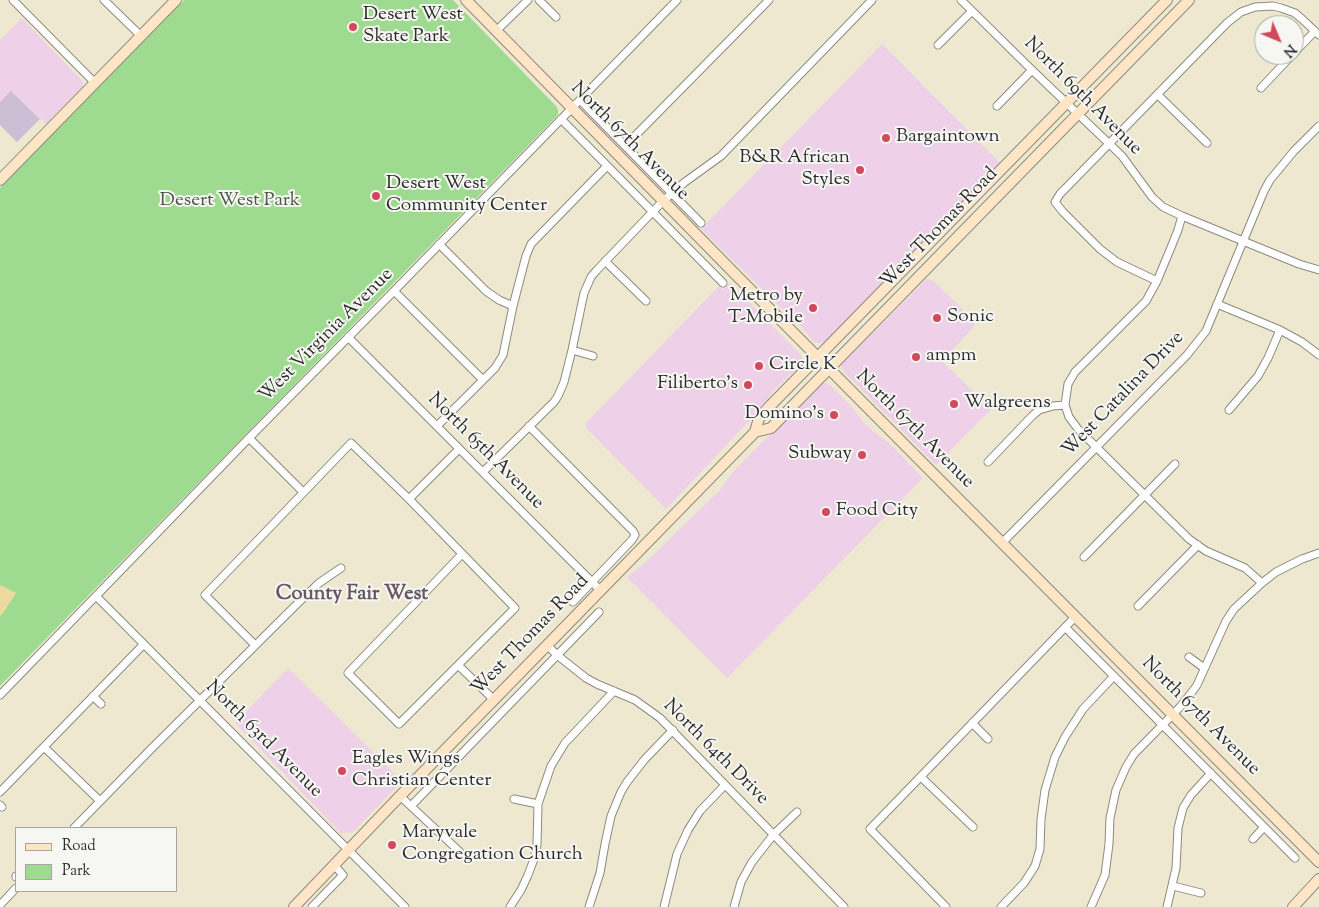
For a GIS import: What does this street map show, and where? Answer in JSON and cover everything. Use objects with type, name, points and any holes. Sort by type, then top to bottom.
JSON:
[{"type":"main road","points":[[1,176],[176,0]]},
{"type":"main road","name":"North 67th Avenue","points":[[466,0],[571,109],[1319,862]]},
{"type":"main road","name":"West Thomas Road","points":[[294,907],[755,432],[759,418],[817,357],[1167,0]]},
{"type":"main road","name":"West Thomas Road","points":[[755,432],[771,428],[1188,0]]},
{"type":"main road","points":[[1098,71],[1108,82]]},
{"type":"main road","points":[[1293,907],[1319,879]]},
{"type":"street","points":[[13,0],[95,83]]},
{"type":"street","points":[[104,0],[141,36]]},
{"type":"street","points":[[496,31],[528,0]]},
{"type":"street","points":[[539,0],[556,17]]},
{"type":"street","name":"West Virginia Avenue","points":[[0,695],[677,0]]},
{"type":"street","points":[[625,146],[769,0]]},
{"type":"street","points":[[483,472],[558,396],[564,382],[584,293],[591,277],[663,201],[685,182],[721,156],[872,0]]},
{"type":"street","name":"North 69th Avenue","points":[[961,0],[1122,156],[1152,198],[1164,207],[1182,216],[1299,264],[1319,270]]},
{"type":"street","points":[[1156,281],[1117,262],[1100,249],[1055,202],[1060,194],[1241,12],[1274,3],[1295,13],[1317,33],[1304,44]]},
{"type":"street","points":[[938,45],[972,11]]},
{"type":"street","points":[[1261,88],[1283,65]]},
{"type":"street","points":[[997,106],[1032,70]]},
{"type":"street","points":[[1158,95],[1207,143]]},
{"type":"street","name":"North 67th Avenue","points":[[580,100],[701,223]]},
{"type":"street","name":"North 67th Avenue","points":[[561,119],[723,282]]},
{"type":"street","name":"West Catalina Drive","points":[[1002,543],[1187,355],[1206,331],[1270,180],[1319,126]]},
{"type":"street","points":[[437,426],[495,368],[503,355],[513,306],[531,244],[607,166]]},
{"type":"street","points":[[1182,216],[1178,230],[1146,301],[1075,372],[1068,384],[1066,411],[1072,422],[1096,448],[1198,546],[1246,568],[1262,583]]},
{"type":"street","points":[[439,244],[486,291],[498,300],[513,306]]},
{"type":"street","points":[[605,261],[646,301]]},
{"type":"street","points":[[394,291],[483,380]]},
{"type":"street","points":[[1217,304],[1280,330],[1302,342],[1319,355]]},
{"type":"street","points":[[1229,410],[1258,376],[1274,348],[1280,330]]},
{"type":"street","name":"North 65th Avenue","points":[[348,337],[600,590]]},
{"type":"street","points":[[572,350],[593,356]]},
{"type":"street","points":[[988,462],[1039,410],[1065,405]]},
{"type":"street","name":"West Thomas Road","points":[[529,426],[635,535],[573,602]]},
{"type":"street","points":[[249,438],[303,492]]},
{"type":"street","points":[[255,645],[205,595],[351,443],[409,499],[515,608],[399,724],[348,673],[462,554]]},
{"type":"street","points":[[409,499],[459,449]]},
{"type":"street","points":[[1084,558],[1175,464]]},
{"type":"street","points":[[1138,606],[1198,546]]},
{"type":"street","points":[[1091,907],[1105,875],[1110,818],[1116,790],[1134,754],[1197,685],[1226,621],[1234,609],[1276,572],[1302,559],[1319,554]]},
{"type":"street","points":[[75,827],[255,645],[319,583],[341,568]]},
{"type":"street","name":"North 63rd Avenue","points":[[96,596],[405,907]]},
{"type":"street","name":"West Thomas Road","points":[[411,806],[599,612]]},
{"type":"street","points":[[946,907],[870,829],[1076,616]]},
{"type":"street","name":"North 67th Avenue","points":[[1065,627],[1295,858]]},
{"type":"street","points":[[0,792],[144,644]]},
{"type":"street","name":"North 64th Drive","points":[[547,645],[586,678],[635,700],[652,711],[673,730],[844,907]]},
{"type":"street","points":[[1189,657],[1204,668]]},
{"type":"street","points":[[458,665],[494,700]]},
{"type":"street","points":[[1001,907],[1024,883],[1035,866],[1040,849],[1041,819],[1045,790],[1055,757],[1064,737],[1083,709],[1114,676]]},
{"type":"street","points":[[510,907],[521,890],[534,859],[537,845],[538,804],[551,766],[564,743],[614,691]]},
{"type":"street","points":[[93,696],[101,704]]},
{"type":"street","points":[[972,723],[988,739]]},
{"type":"street","points":[[589,907],[600,873],[611,816],[619,797],[640,764],[673,730]]},
{"type":"street","points":[[44,747],[100,801]]},
{"type":"street","points":[[1167,907],[1176,868],[1178,828],[1183,808],[1191,795],[1211,773]]},
{"type":"street","points":[[921,777],[973,827]]},
{"type":"street","points":[[664,907],[677,854],[688,830],[705,805],[725,785]]},
{"type":"street","points":[[400,796],[460,852]]},
{"type":"street","points":[[514,799],[538,804]]},
{"type":"street","points":[[734,907],[745,873],[774,834],[797,812]]},
{"type":"street","points":[[1253,839],[1264,827]]},
{"type":"street","points":[[312,907],[343,875],[334,865]]},
{"type":"street","points":[[1173,886],[1202,893]]},
{"type":"street","points":[[0,905],[15,889]]},
{"type":"shaded area","points":[[22,18],[83,82],[83,86],[46,124],[11,91],[0,102],[0,40]]},
{"type":"shaded area","points":[[882,44],[1000,163],[825,342],[815,343],[792,316],[779,306],[701,229]]},
{"type":"shaded area","points":[[11,91],[40,119],[17,142],[0,125],[0,102]]},
{"type":"shaded area","points":[[927,279],[932,280],[974,320],[973,328],[942,361],[991,409],[936,465],[843,371],[841,365],[843,360],[861,345]]},
{"type":"shaded area","points":[[730,283],[801,355],[803,365],[772,392],[767,402],[666,509],[587,429],[586,423],[719,286],[723,290]]},
{"type":"shaded area","points":[[821,383],[830,385],[853,408],[864,423],[889,443],[923,478],[727,678],[627,577],[646,562],[720,490],[731,474]]},
{"type":"shaded area","points":[[288,668],[402,781],[353,832],[341,833],[235,723]]},
{"type":"green space","name":"Desert West Park","points":[[184,0],[453,0],[557,107],[558,114],[0,686],[0,188]]},
{"type":"sand","points":[[0,585],[16,593],[0,616]]},
{"type":"place","name":"Desert West Skate Park","points":[[353,27]]},
{"type":"place","name":"Bargaintown","points":[[886,138]]},
{"type":"place","name":"B&R African Styles","points":[[860,170]]},
{"type":"place","name":"Desert West Community Center","points":[[376,196]]},
{"type":"place","name":"Metro by T-Mobile","points":[[813,308]]},
{"type":"place","name":"Sonic","points":[[937,318]]},
{"type":"place","name":"ampm","points":[[916,357]]},
{"type":"place","name":"Circle K","points":[[759,366]]},
{"type":"place","name":"Filiberto's","points":[[748,385]]},
{"type":"place","name":"Walgreens","points":[[954,404]]},
{"type":"place","name":"Domino's","points":[[834,415]]},
{"type":"place","name":"Subway","points":[[862,455]]},
{"type":"place","name":"Food City","points":[[826,512]]},
{"type":"place","name":"Eagles Wings Christian Center","points":[[342,771]]},
{"type":"place","name":"Maryvale Congregation Church","points":[[392,845]]},
{"type":"district","name":"County Fair West","points":[[352,596]]}]
